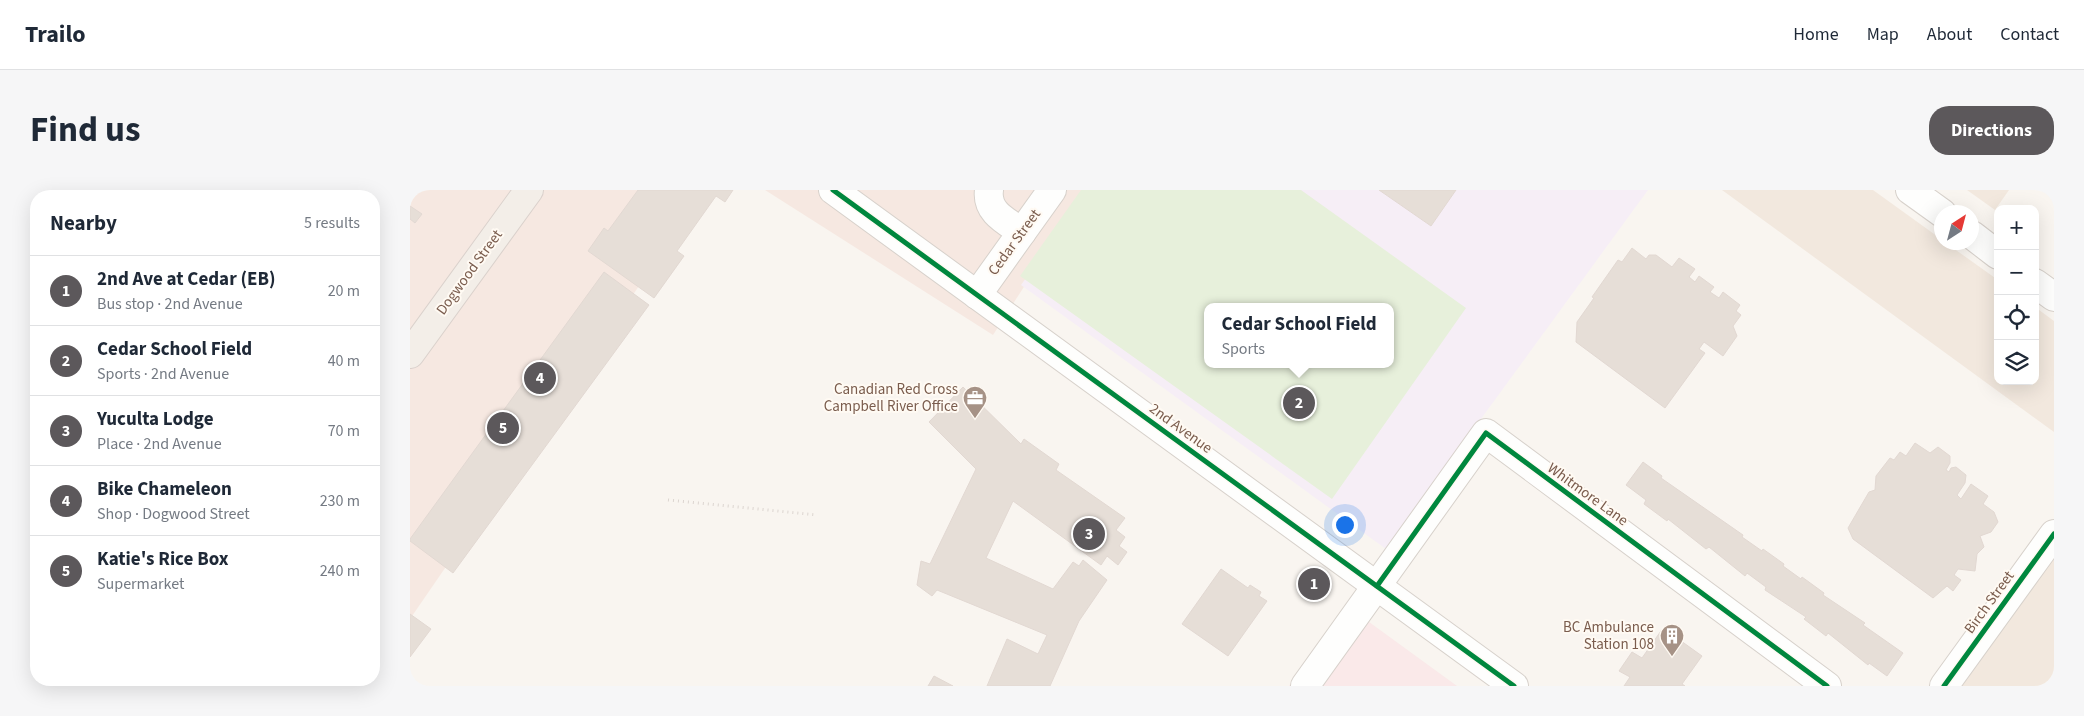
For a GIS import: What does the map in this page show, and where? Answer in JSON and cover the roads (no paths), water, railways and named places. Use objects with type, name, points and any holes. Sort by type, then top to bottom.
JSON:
[{"type":"main road","name":"Dogwood Street","points":[[410,354],[529,190]]},
{"type":"street","name":"2nd Avenue","points":[[833,190],[1514,686]]},
{"type":"street","points":[[989,190],[987,199],[994,212],[1022,232]]},
{"type":"street","name":"Cedar Street","points":[[977,295],[1052,190]]},
{"type":"street","points":[[1910,190],[1934,207]]},
{"type":"street","points":[[1979,241],[1994,252]]},
{"type":"street","points":[[2039,286],[2054,297]]},
{"type":"street","name":"Whitmore Lane","points":[[1377,586],[1486,433],[1827,686]]},
{"type":"street","name":"Birch Street","points":[[1944,686],[2054,534]]},
{"type":"street","points":[[1306,686],[1377,586]]},
{"type":"place","name":"Bike Chameleon","points":[[540,378]]},
{"type":"place","name":"Cedar School Field","points":[[1299,403]]},
{"type":"place","name":"Canadian Red Cross Campbell River Office","points":[[975,419]]},
{"type":"place","name":"Katie's Rice Box","points":[[503,428]]},
{"type":"place","name":"Yuculta Lodge","points":[[1089,534]]},
{"type":"place","name":"2nd Ave at Cedar (EB)","points":[[1314,584]]},
{"type":"place","name":"BC Ambulance Station 108","points":[[1672,657]]}]
